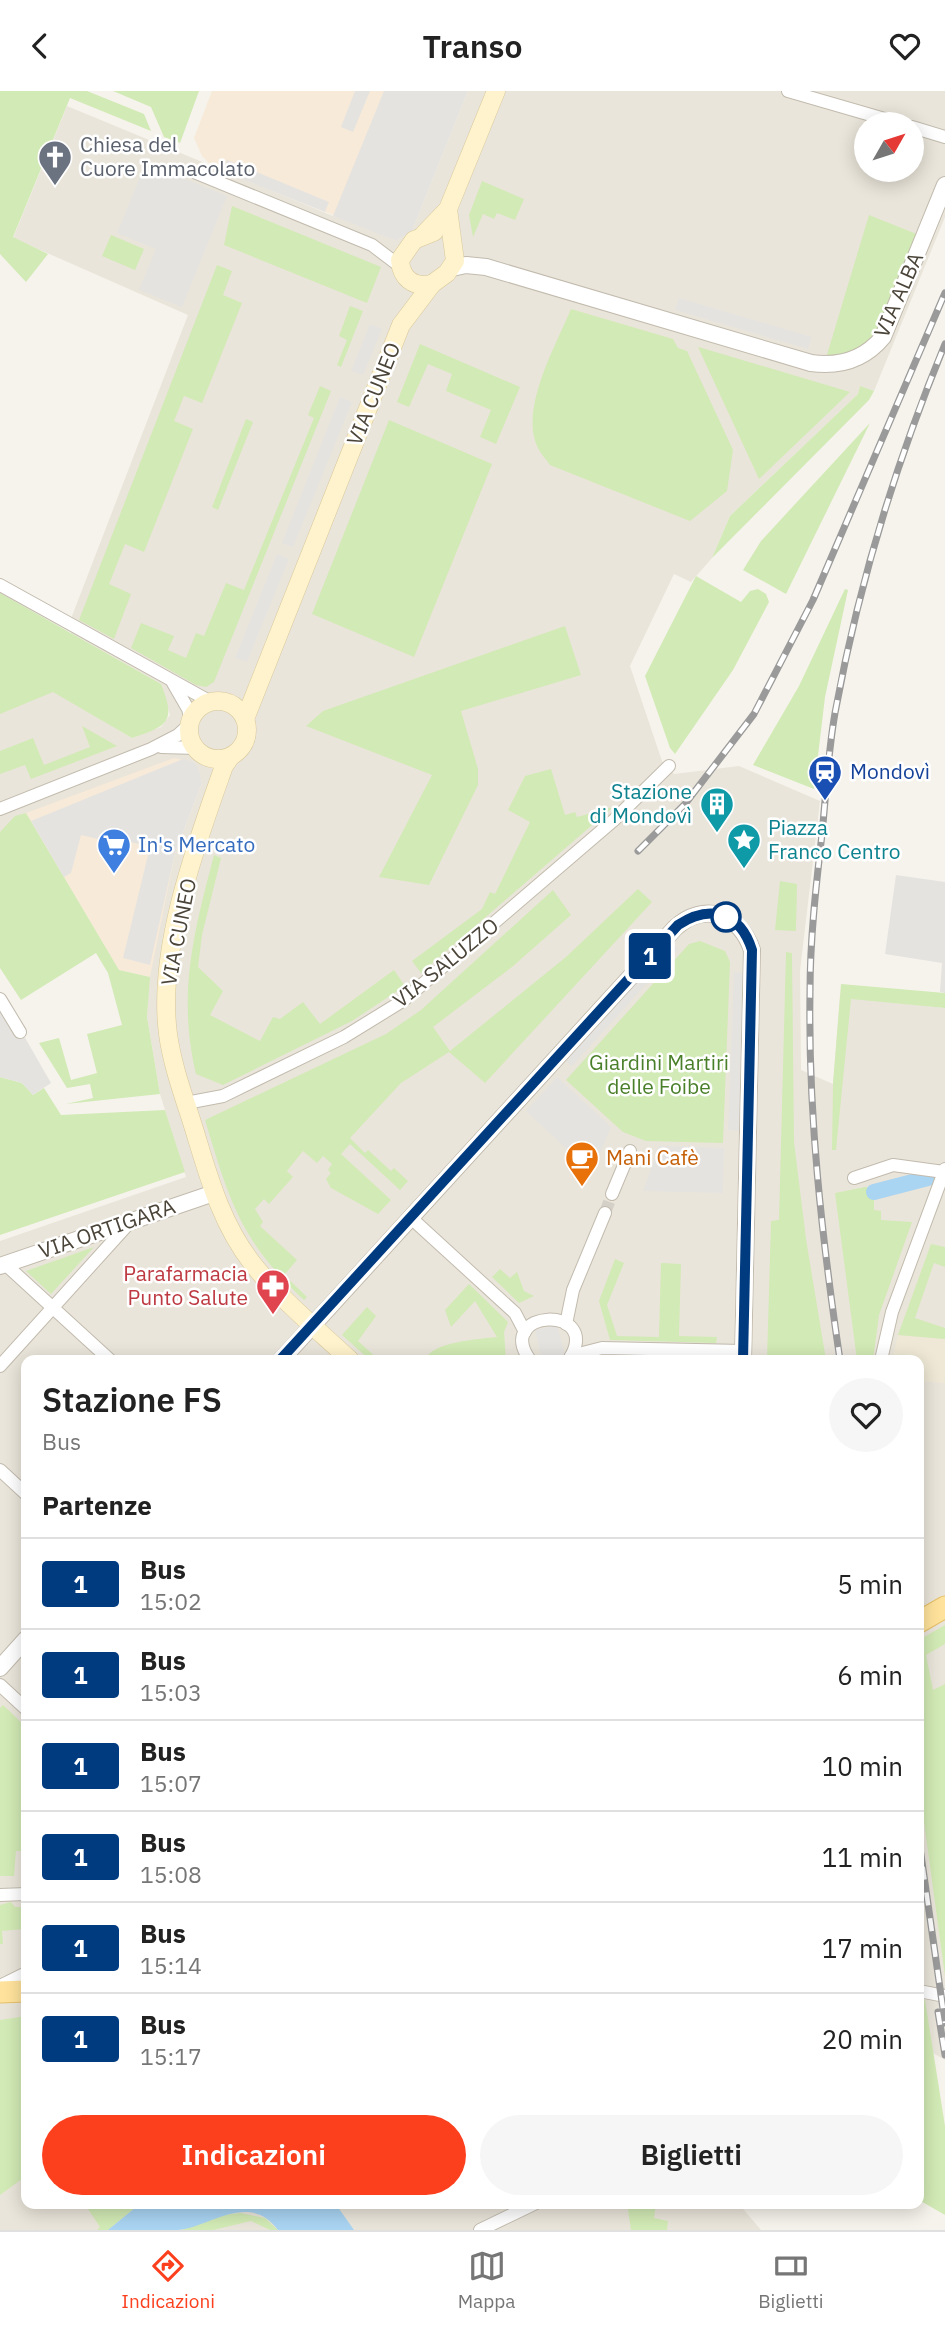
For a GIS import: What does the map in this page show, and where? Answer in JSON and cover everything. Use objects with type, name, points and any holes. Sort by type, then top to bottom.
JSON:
[{"type":"main road","points":[[407,247],[448,209],[496,91]]},
{"type":"main road","points":[[448,209],[456,253],[452,268]]},
{"type":"main road","points":[[424,234],[440,233],[452,242]]},
{"type":"main road","name":"VIA CUNEO","points":[[401,325],[402,272],[407,247]]},
{"type":"main road","name":"VIA CUNEO","points":[[345,1355],[251,1262],[232,1233],[214,1193],[186,1103],[168,1034],[167,989],[180,908],[215,795],[231,756],[245,740],[245,719],[401,325],[432,284],[452,268]]},
{"type":"main road","points":[[402,272],[420,285],[432,284]]},
{"type":"main road","name":"VIA CUNEO","points":[[215,795],[215,779],[190,722],[198,710],[219,702],[248,684],[270,659]]},
{"type":"main road","points":[[219,702],[241,711],[245,719]]},
{"type":"main road","points":[[203,753],[231,756]]},
{"type":"main road","points":[[924,1619],[945,1607]]},
{"type":"main road","points":[[0,1992],[21,1991]]},
{"type":"street","points":[[788,91],[861,112]]},
{"type":"street","points":[[924,131],[945,137]]},
{"type":"street","points":[[194,172],[372,245],[407,247]]},
{"type":"street","name":"VIA ALBA","points":[[452,268],[466,265],[486,267],[658,310],[811,363],[834,364],[856,359],[875,347],[889,326],[945,185]]},
{"type":"street","name":"VIA ALBA","points":[[452,242],[470,260],[486,267]]},
{"type":"street","points":[[372,245],[402,272]]},
{"type":"street","points":[[0,585],[171,680],[219,702]]},
{"type":"street","points":[[2,810],[151,749],[178,735],[190,722],[182,695],[171,680]]},
{"type":"street","points":[[151,749],[177,745],[203,753]]},
{"type":"street","name":"VIA SALUZZO","points":[[186,1103],[223,1096],[344,1037],[404,1000],[614,820],[669,766]]},
{"type":"street","points":[[286,1355],[678,925],[696,914],[718,914],[739,926],[752,950],[743,1355]]},
{"type":"street","points":[[0,999],[20,1033]]},
{"type":"street","points":[[612,1194],[630,1151]]},
{"type":"street","points":[[853,1178],[893,1165],[945,1170],[940,1196],[892,1313],[882,1355]]},
{"type":"street","name":"VIA ORTIGARA","points":[[2,1265],[214,1193]]},
{"type":"street","points":[[525,1332],[535,1321],[551,1317],[572,1290],[605,1213]]},
{"type":"street","points":[[410,1217],[514,1313],[525,1332],[528,1355]]},
{"type":"street","points":[[0,1366],[132,1221]]},
{"type":"street","points":[[2,1265],[105,1355]]},
{"type":"street","points":[[570,1355],[572,1290]]},
{"type":"street","points":[[514,1313],[535,1321]]},
{"type":"street","points":[[551,1317],[603,1348]]},
{"type":"street","points":[[580,1355],[603,1348],[726,1355]]},
{"type":"street","points":[[0,1470],[21,1489]]},
{"type":"street","points":[[0,1668],[21,1645]]},
{"type":"street","points":[[0,1685],[21,1704]]},
{"type":"street","points":[[0,1895],[21,1895]]},
{"type":"street","points":[[0,1986],[21,1976]]},
{"type":"street","points":[[924,1992],[945,1996]]},
{"type":"street","points":[[480,2230],[524,2209]]},
{"type":"shaded area","points":[[212,91],[468,91],[412,231],[396,241],[210,164],[202,156],[194,138]]},
{"type":"shaded area","points":[[355,91],[370,91],[353,132],[341,127]]},
{"type":"shaded area","points":[[384,91],[468,91],[412,231],[396,241],[333,216]]},
{"type":"shaded area","points":[[468,91],[945,91],[945,217],[874,391],[860,387],[858,394],[730,516],[712,558],[691,582],[674,574],[630,666],[662,761],[674,774],[739,766],[820,801],[800,971],[801,1070],[833,1084],[840,997],[945,1008],[945,2060],[924,2048],[924,1355],[21,1355],[21,2209],[743,2209],[761,2230],[0,2230],[0,1241],[186,1177],[160,1094],[147,1017],[150,965],[175,853],[202,783],[31,821],[26,813],[0,832],[0,660],[132,738],[161,727],[170,715],[161,684],[71,633],[72,616],[188,315],[13,238],[67,106],[333,216],[412,231]]},
{"type":"shaded area","points":[[227,160],[329,202],[325,212],[222,171]]},
{"type":"shaded area","points":[[146,163],[227,196],[182,307],[139,290],[156,249],[117,233]]},
{"type":"shaded area","points":[[679,298],[812,337],[808,349],[675,310]]},
{"type":"shaded area","points":[[370,324],[382,329],[363,375],[351,371]]},
{"type":"shaded area","points":[[340,397],[352,402],[293,547],[282,543]]},
{"type":"shaded area","points":[[277,554],[289,559],[247,662],[235,658]]},
{"type":"shaded area","points":[[174,758],[194,762],[199,769],[202,783],[175,853],[150,977],[119,970],[26,813]]},
{"type":"shaded area","points":[[183,759],[194,762],[199,769],[202,783],[175,853],[150,965],[123,958],[150,847],[100,834],[98,839],[81,835],[71,873],[64,877],[31,821]]},
{"type":"shaded area","points":[[896,875],[945,882],[945,993],[940,992],[942,963],[885,954]]},
{"type":"shaded area","points":[[669,941],[678,949],[572,1066],[563,1058]]},
{"type":"shaded area","points":[[734,972],[747,973],[741,1131],[728,1130]]},
{"type":"shaded area","points":[[0,1012],[13,1033],[20,1029],[51,1083],[33,1095],[22,1083],[0,1077]]},
{"type":"shaded area","points":[[557,1077],[611,1127],[592,1172],[526,1111]]},
{"type":"shaded area","points":[[659,1146],[724,1148],[723,1193],[643,1191]]},
{"type":"shaded area","points":[[557,1325],[565,1355],[541,1355],[535,1330]]},
{"type":"shaded area","points":[[898,1335],[945,1339],[945,1383],[924,1381],[924,1355],[893,1355]]},
{"type":"green space","points":[[0,91],[87,91],[144,114],[151,131],[70,98],[13,237],[48,254],[26,282],[0,254]]},
{"type":"green space","points":[[113,91],[199,91],[180,143],[164,137],[151,107]]},
{"type":"green space","points":[[482,181],[524,199],[515,220],[497,213],[494,219],[483,214],[473,237],[469,215]]},
{"type":"green space","points":[[232,206],[381,267],[367,303],[224,245]]},
{"type":"green space","points":[[869,215],[919,235],[878,333],[853,353],[826,358]]},
{"type":"green space","points":[[111,235],[144,249],[135,270],[102,256]]},
{"type":"green space","points":[[217,265],[232,271],[223,295],[242,303],[202,403],[184,396],[174,421],[193,429],[144,552],[125,544],[109,584],[131,594],[114,639],[79,620]]},
{"type":"green space","points":[[350,306],[363,311],[341,367],[337,365],[347,340],[339,336]]},
{"type":"green space","points":[[571,309],[673,339],[678,348],[687,351],[733,450],[727,491],[690,521],[550,465],[538,449],[533,431],[536,395]]},
{"type":"green space","points":[[420,344],[520,387],[496,444],[480,437],[491,410],[446,391],[452,374],[428,364],[409,407],[397,402]]},
{"type":"green space","points":[[698,347],[702,348],[850,392],[759,479]]},
{"type":"green space","points":[[320,386],[331,391],[214,682],[206,687],[196,685],[131,648],[141,623],[174,636],[168,650],[186,658],[196,633],[204,636],[226,583],[244,590],[314,418],[308,415]]},
{"type":"green space","points":[[860,386],[874,391],[869,400],[712,558],[730,516],[858,394]]},
{"type":"green space","points":[[246,419],[253,422],[218,510],[212,507]]},
{"type":"green space","points":[[389,420],[492,464],[414,657],[312,614]]},
{"type":"green space","points":[[870,423],[786,594],[743,570],[761,541]]},
{"type":"green space","points":[[696,576],[741,602],[750,591],[758,589],[766,594],[769,602],[733,670],[675,754],[670,748],[645,676]]},
{"type":"green space","points":[[845,589],[848,590],[825,697],[814,789],[753,765],[799,686]]},
{"type":"green space","points":[[0,593],[161,684],[168,706],[166,720],[154,730],[132,738],[53,692],[0,714]]},
{"type":"green space","points":[[565,626],[581,675],[461,711],[478,769],[478,785],[429,885],[379,877],[432,775],[306,726],[323,711]]},
{"type":"green space","points":[[82,726],[117,746],[31,779],[25,765],[0,774],[0,751],[33,738],[44,765],[90,747]]},
{"type":"green space","points":[[551,769],[565,815],[575,812],[577,817],[613,807],[421,973],[412,961],[482,909],[490,892],[495,894],[530,822],[508,810],[525,776]]},
{"type":"green space","points":[[26,813],[119,970],[150,977],[147,1017],[160,1094],[66,1104],[93,1098],[90,1084],[67,1088],[39,1043],[59,1038],[71,1080],[97,1073],[87,1034],[122,1025],[108,973],[96,953],[21,1000],[0,968],[0,832],[15,816]]},
{"type":"green space","points":[[214,855],[221,858],[202,935],[198,967],[223,991],[210,1015],[260,1041],[273,1017],[280,1019],[303,1002],[320,1024],[394,970],[405,986],[352,1021],[223,1085],[196,1074],[188,1017],[190,963]]},
{"type":"green space","points":[[780,881],[797,884],[796,931],[775,930]]},
{"type":"green space","points":[[638,889],[652,902],[485,1083],[449,1052],[401,1083],[350,1138],[365,1153],[368,1150],[391,1171],[394,1168],[408,1181],[400,1190],[350,1144],[341,1154],[391,1200],[378,1214],[331,1188],[326,1179],[331,1173],[328,1170],[332,1164],[323,1156],[317,1163],[303,1151],[287,1171],[293,1177],[269,1204],[264,1199],[255,1209],[263,1222],[260,1226],[297,1260],[284,1275],[307,1297],[304,1300],[265,1259],[251,1239],[230,1197],[205,1120],[386,1034],[421,1010],[553,890],[571,915],[512,967],[433,1027],[450,1051],[566,957]]},
{"type":"green space","name":"Giardini Martiri delle Foibe","points":[[700,941],[725,951],[730,962],[723,1143],[646,1141],[623,1132],[566,1080],[689,944]]},
{"type":"green space","points":[[786,952],[792,953],[794,1142],[806,1239],[825,1355],[767,1355],[771,1221],[779,1220]]},
{"type":"green space","points":[[841,984],[945,993],[945,1008],[851,999],[836,1150],[832,1150],[833,1084]]},
{"type":"green space","points":[[0,1077],[22,1083],[33,1095],[44,1088],[61,1115],[165,1110],[185,1172],[0,1235]]},
{"type":"green space","points":[[865,1187],[874,1188],[874,1210],[881,1211],[881,1220],[912,1222],[879,1315],[874,1355],[856,1355],[835,1193]]},
{"type":"green space","points":[[931,1244],[945,1247],[945,1267],[934,1263],[915,1318],[945,1328],[945,1339],[898,1335]]},
{"type":"green space","points":[[94,1247],[51,1294],[26,1271]]},
{"type":"green space","points":[[615,1259],[624,1263],[607,1305],[617,1336],[659,1337],[661,1263],[681,1264],[679,1336],[717,1337],[716,1343],[610,1340],[599,1301]]},
{"type":"green space","points":[[500,1269],[510,1278],[517,1272],[524,1291],[534,1296],[519,1303],[492,1277]]},
{"type":"green space","points":[[469,1284],[508,1322],[504,1332],[506,1355],[428,1355],[446,1345],[497,1337],[475,1301],[451,1327],[445,1310]]},
{"type":"green space","points":[[367,1307],[376,1316],[358,1341],[373,1355],[364,1355],[342,1335]]},
{"type":"green space","points":[[945,1625],[945,1644],[926,1655],[933,1690],[945,1684],[945,1976],[924,1822],[924,1637]]},
{"type":"green space","points":[[3,1705],[21,1722],[21,1851],[16,1851],[14,1876],[0,1876],[0,1708]]},
{"type":"green space","points":[[11,1902],[15,1907],[21,1907],[21,1929],[2,1931],[3,1944],[0,1944],[0,1905]]},
{"type":"green space","points":[[924,2000],[945,2126],[945,2215],[924,2203]]},
{"type":"green space","points":[[21,2017],[21,2180],[0,2195],[0,2020]]},
{"type":"green space","points":[[88,2209],[134,2209],[108,2230],[97,2230],[100,2227]]},
{"type":"green space","points":[[628,2209],[655,2209],[654,2218],[668,2221],[667,2230],[631,2230]]},
{"type":"green space","points":[[240,2213],[265,2218],[278,2230],[270,2230],[251,2221],[213,2230],[182,2230],[218,2216]]},
{"type":"water","points":[[134,2209],[339,2209],[354,2230],[278,2230],[267,2219],[255,2213],[242,2212],[178,2230],[108,2230]]},
{"type":"waterway","points":[[874,1192],[928,1178]]},
{"type":"tunnel","points":[[605,1213],[612,1194]]},
{"type":"railway","points":[[638,851],[685,804],[754,714],[813,600],[945,293]]},
{"type":"railway","points":[[839,1355],[818,1176],[810,1038],[812,932],[829,758],[844,666],[867,572],[910,434],[945,344]]},
{"type":"railway","points":[[924,1876],[945,2023]]},
{"type":"railway","points":[[938,2012],[945,2055]]},
{"type":"bus line","name":"1","points":[[285,1355],[678,925],[696,914],[706,913],[725,916],[739,926],[752,950],[743,1355]]},
{"type":"place","name":"Chiesa del Cuore Immacolato","points":[[55,187]]},
{"type":"place","name":"Mondovì","points":[[825,802]]},
{"type":"place","name":"Stazione di Mondovì","points":[[717,834]]},
{"type":"place","name":"Piazza Franco Centro","points":[[744,870]]},
{"type":"place","name":"In's Mercato","points":[[114,875]]},
{"type":"place","name":"Mani Cafè","points":[[582,1188]]},
{"type":"place","name":"Parafarmacia Punto Salute","points":[[273,1316]]}]
